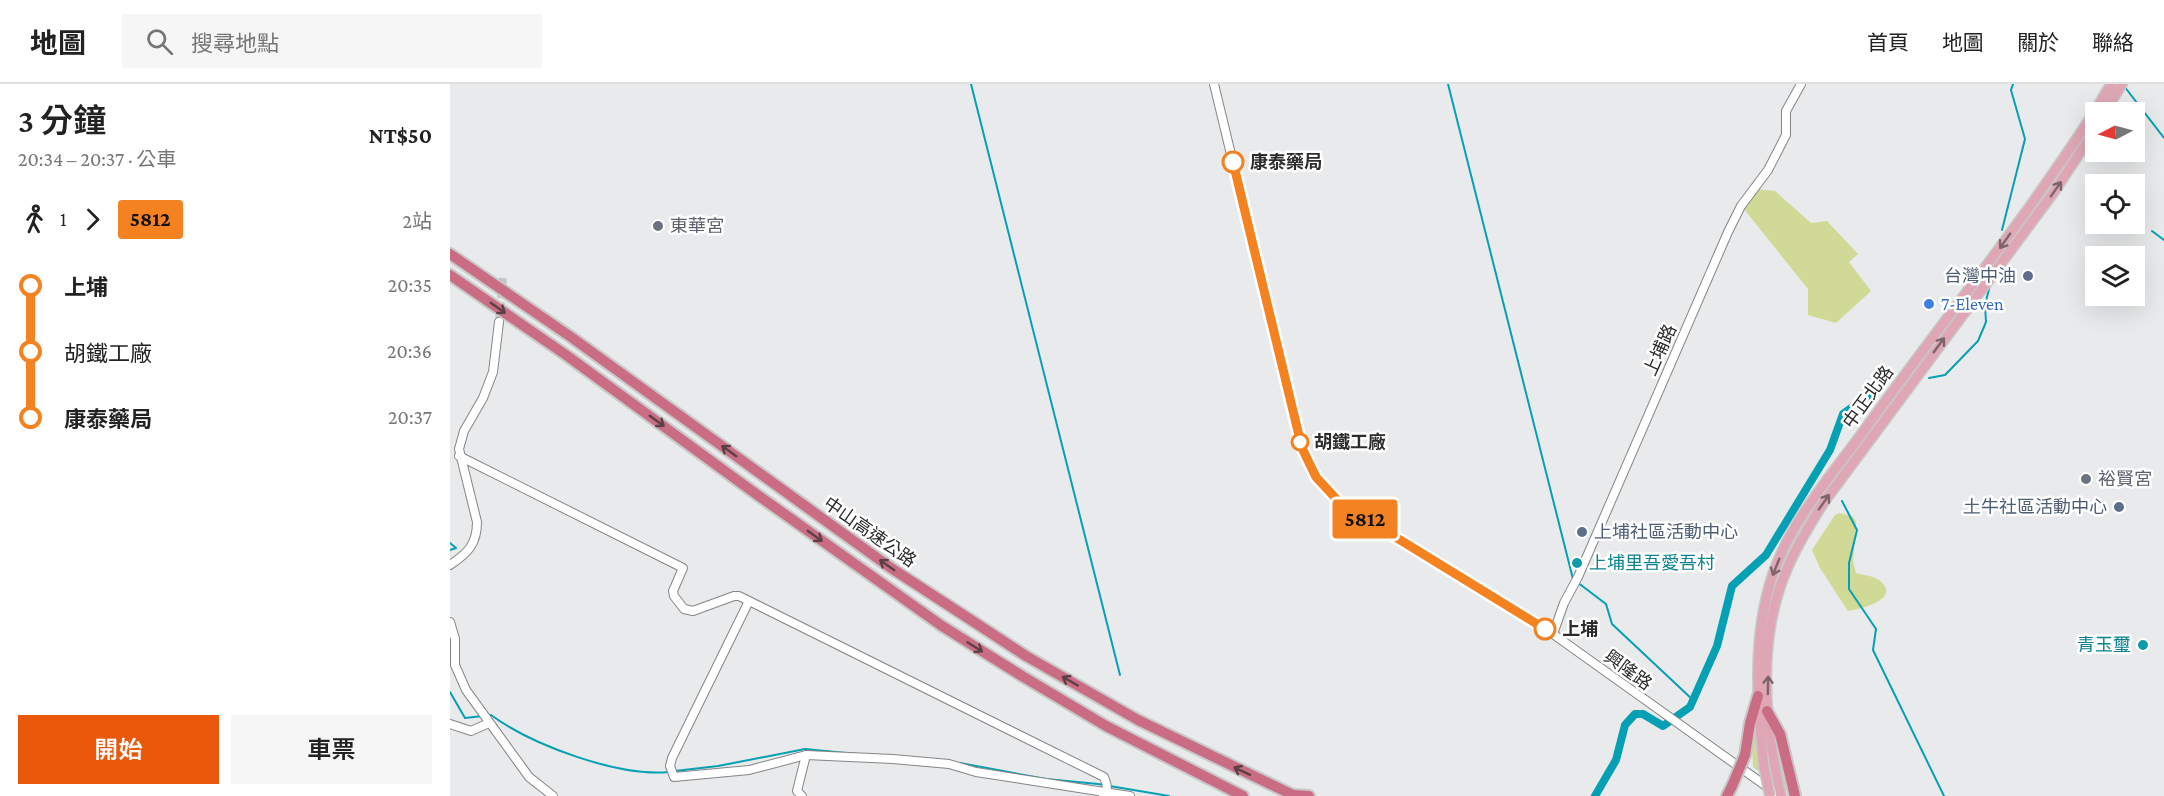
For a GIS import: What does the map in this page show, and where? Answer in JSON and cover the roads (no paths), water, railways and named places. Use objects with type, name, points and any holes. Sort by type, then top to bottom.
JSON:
[{"type":"highway","name":"中山高速公路","points":[[450,254],[580,344],[891,568],[1026,656],[1138,720],[1294,796]]},
{"type":"highway","name":"中山高速公路","points":[[450,275],[566,355],[942,626],[1106,726],[1243,796]]},
{"type":"highway","points":[[1730,791],[1745,755],[1750,723],[1758,696]]},
{"type":"highway","points":[[1767,711],[1780,734],[1795,796]]},
{"type":"highway","points":[[1294,796],[1309,796]]},
{"type":"main road","points":[[2111,102],[2122,84]]},
{"type":"main road","name":"中正北路","points":[[1770,796],[1764,768],[1758,696],[1758,663],[1763,613],[1773,573],[1792,534],[1907,370],[2023,216],[2110,86]]},
{"type":"main road","name":"中正北路","points":[[1781,796],[1767,711],[1768,652],[1772,617],[1779,589],[1801,540],[1824,502],[2054,192],[2085,145]]},
{"type":"street","name":"興隆路","points":[[1214,84],[1302,448],[1316,477],[1340,503],[1553,634],[1781,796]]},
{"type":"street","name":"上埔路","points":[[1553,634],[1564,603],[1578,578],[1728,232],[1741,206],[1768,170],[1786,135],[1786,111],[1801,84]]},
{"type":"street","points":[[450,565],[465,555],[474,544],[477,533],[477,522],[459,449],[464,431],[483,398],[493,372],[499,322]]},
{"type":"street","points":[[459,456],[683,568],[673,591],[684,609],[693,611],[734,596],[749,601],[1104,777],[1108,785],[1105,794]]},
{"type":"street","points":[[749,601],[672,758],[674,777],[749,770],[806,755],[949,764],[976,772],[1105,794],[1130,796]]},
{"type":"street","points":[[450,622],[455,639],[458,671],[466,690],[529,777],[553,796]]},
{"type":"street","points":[[450,724],[471,731],[488,722]]},
{"type":"street","points":[[802,796],[797,791],[806,755]]},
{"type":"waterway","points":[[971,84],[1120,675]]},
{"type":"waterway","points":[[1448,84],[1573,579],[1606,604],[1612,624],[1693,700]]},
{"type":"waterway","points":[[2002,230],[2025,139],[2011,90],[2013,84]]},
{"type":"waterway","points":[[2124,86],[2164,138]]},
{"type":"waterway","points":[[2152,231],[2164,240]]},
{"type":"waterway","points":[[1929,378],[1945,375],[1978,341],[1986,322],[1985,305],[1990,285]]},
{"type":"waterway","points":[[1595,796],[1616,760],[1625,725],[1635,714],[1643,714],[1663,726],[1690,707],[1717,646],[1732,586],[1766,555],[1830,450],[1843,414],[1880,387]]},
{"type":"waterway","points":[[1842,501],[1857,530],[1849,563],[1849,589],[1876,629],[1873,650],[1944,796]]},
{"type":"waterway","points":[[450,543],[456,548],[450,550]]},
{"type":"waterway","points":[[450,692],[465,718],[483,716]]},
{"type":"waterway","points":[[489,716],[552,748],[576,757],[625,769],[669,772]]},
{"type":"waterway","points":[[675,771],[718,766],[805,749],[856,754]]},
{"type":"waterway","points":[[960,763],[1046,779],[1098,784],[1169,796]]},
{"type":"tunnel","points":[[499,322],[503,277]]},
{"type":"place","name":"康泰藥局","points":[[1233,162]]},
{"type":"place","name":"東華宮","points":[[658,226]]},
{"type":"place","name":"台灣中油","points":[[2028,276]]},
{"type":"place","name":"7-Eleven","points":[[1929,304]]},
{"type":"place","name":"胡鐵工廠","points":[[1300,442]]},
{"type":"place","name":"裕賢宮","points":[[2086,479]]},
{"type":"place","name":"土牛社區活動中心","points":[[2119,507]]},
{"type":"place","name":"上埔社區活動中心","points":[[1582,532]]},
{"type":"place","name":"上埔里吾愛吾村","points":[[1577,563]]},
{"type":"place","name":"上埔","points":[[1545,629]]},
{"type":"place","name":"青玉璽","points":[[2143,645]]}]
